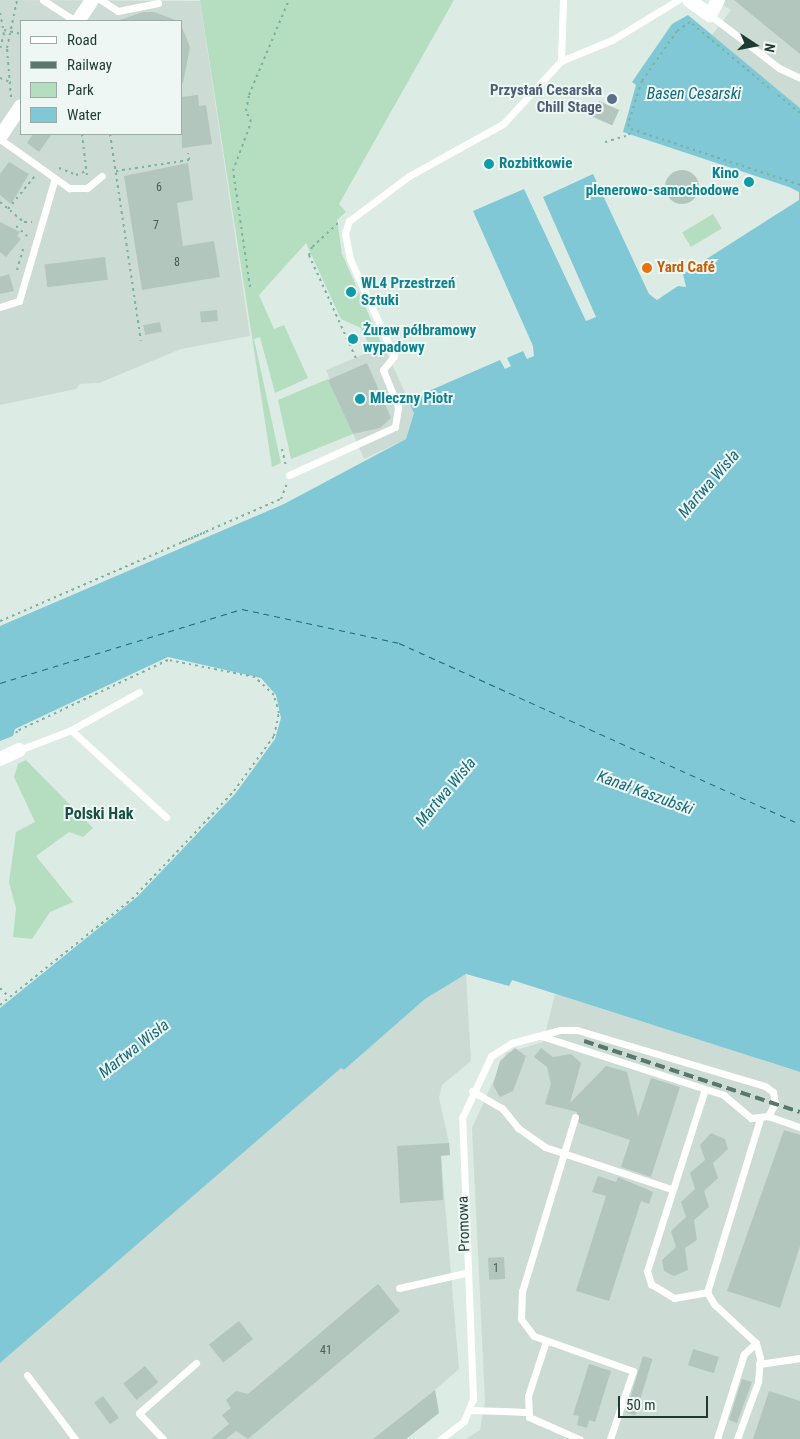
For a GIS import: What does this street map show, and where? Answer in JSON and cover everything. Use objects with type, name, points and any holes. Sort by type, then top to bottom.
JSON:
[{"type":"street","points":[[77,20],[92,0]]},
{"type":"street","points":[[689,0],[710,15],[718,0]]},
{"type":"street","points":[[2,131],[16,103]]},
{"type":"street","points":[[0,759],[16,745]]},
{"type":"lane","points":[[42,0],[74,20]]},
{"type":"lane","points":[[101,0],[118,11],[158,3]]},
{"type":"lane","points":[[561,61],[563,0]]},
{"type":"lane","points":[[289,475],[395,427],[398,407],[383,370],[394,356],[350,259],[345,232],[349,221],[394,185],[503,124],[561,61],[612,40],[678,0]]},
{"type":"lane","points":[[710,15],[779,68],[800,78]]},
{"type":"lane","points":[[2,131],[54,181],[69,188],[88,187],[102,176]]},
{"type":"lane","points":[[0,307],[19,301],[54,181]]},
{"type":"lane","points":[[16,745],[71,730],[140,692]]},
{"type":"lane","points":[[71,730],[166,817]]},
{"type":"lane","name":"Promowa","points":[[470,1410],[461,1132],[472,1091],[491,1056],[512,1043],[560,1030],[590,1032],[765,1086],[776,1098],[768,1116]]},
{"type":"lane","points":[[541,1036],[706,1089],[760,1119],[768,1116],[800,1127]]},
{"type":"lane","points":[[706,1089],[650,1252],[651,1284],[661,1294],[679,1299],[707,1292]]},
{"type":"lane","points":[[472,1091],[502,1108],[534,1141],[671,1189]]},
{"type":"lane","points":[[575,1117],[519,1306],[526,1329],[546,1341],[633,1371],[610,1439]]},
{"type":"lane","points":[[736,1439],[758,1382],[759,1364],[756,1343],[714,1304],[707,1292],[760,1119]]},
{"type":"lane","points":[[400,1288],[466,1273]]},
{"type":"lane","points":[[528,1412],[528,1396],[546,1341]]},
{"type":"lane","points":[[717,1439],[744,1354],[756,1343]]},
{"type":"lane","points":[[759,1364],[800,1358]]},
{"type":"lane","points":[[163,1439],[140,1413],[196,1363]]},
{"type":"lane","points":[[27,1375],[75,1439]]},
{"type":"lane","points":[[441,1439],[470,1410],[528,1412],[538,1422],[579,1439]]},
{"type":"path","points":[[16,103],[10,82],[8,30],[17,0]]},
{"type":"path","points":[[250,287],[234,171],[251,122],[246,111],[249,95],[289,0]]},
{"type":"path","points":[[0,13],[4,30],[0,49]]},
{"type":"path","points":[[769,88],[690,22],[677,31],[642,81],[628,124],[631,129],[800,185]]},
{"type":"path","points":[[4,30],[20,34]]},
{"type":"path","points":[[0,78],[10,82]]},
{"type":"path","points":[[778,95],[800,113]]},
{"type":"path","points":[[605,142],[628,135],[631,129]]},
{"type":"path","points":[[82,135],[88,187]]},
{"type":"path","points":[[110,135],[141,341]]},
{"type":"path","points":[[116,171],[189,160],[188,153]]},
{"type":"path","points":[[51,165],[76,175],[86,171]]},
{"type":"path","points":[[29,171],[41,181]]},
{"type":"path","points":[[8,209],[35,176]]},
{"type":"path","points":[[0,202],[24,222],[36,217]]},
{"type":"path","points":[[349,221],[334,224],[310,250],[357,361]]},
{"type":"path","points":[[16,226],[28,239],[14,279],[22,289]]},
{"type":"path","points":[[282,449],[285,462]]},
{"type":"path","points":[[0,621],[280,499],[289,475]]},
{"type":"path","points":[[0,1004],[132,899],[215,812],[274,736],[279,713],[274,695],[255,677],[168,660],[17,731],[16,745]]},
{"type":"path","points":[[0,988],[9,997]]},
{"type":"shaded area","points":[[0,0],[200,1],[250,336],[181,349],[99,383],[80,384],[76,389],[0,405]]},
{"type":"shaded area","points":[[714,0],[800,0],[800,108],[712,35],[731,10]]},
{"type":"shaded area","points":[[372,351],[381,356],[387,353],[414,413],[406,439],[364,459],[326,370]]},
{"type":"shaded area","points":[[466,974],[471,1061],[442,1085],[439,1098],[450,1155],[441,1156],[459,1369],[435,1390],[439,1413],[406,1439],[0,1439],[0,1363],[341,1067],[344,1070],[425,999]]},
{"type":"shaded area","points":[[555,994],[800,1072],[800,1439],[466,1439],[480,1430],[485,1401],[472,1128],[506,1053],[543,1042]]},
{"type":"green space","points":[[200,0],[454,0],[339,204],[346,212],[337,220],[342,254],[386,354],[372,351],[361,328],[341,319],[306,243],[259,295],[274,329],[284,325],[308,378],[275,393],[260,337],[254,339],[281,463],[272,467]]},
{"type":"green space","points":[[713,214],[722,229],[691,247],[682,233]]},
{"type":"green space","points":[[328,379],[353,434],[291,459],[278,400]]},
{"type":"green space","points":[[26,760],[93,828],[83,837],[69,832],[36,856],[73,902],[50,912],[32,939],[13,937],[16,908],[9,882],[16,832],[35,822],[14,777],[18,764]]},
{"type":"water","points":[[688,15],[800,108],[800,1072],[512,980],[509,986],[466,974],[425,999],[344,1070],[341,1068],[0,1363],[0,1008],[137,897],[235,794],[275,739],[281,718],[276,695],[261,678],[168,657],[15,729],[13,736],[0,741],[0,626],[284,504],[406,439],[414,413],[408,400],[500,360],[505,369],[511,366],[507,358],[523,351],[527,359],[534,356],[533,346],[473,211],[524,189],[586,321],[596,317],[543,197],[593,174],[649,294],[657,300],[678,286],[686,287],[683,274],[799,200],[799,192],[789,187],[623,132],[636,85],[632,82],[672,24]]},
{"type":"building","points":[[734,0],[800,0],[800,54],[762,23]]},
{"type":"building","points":[[143,12],[154,12],[175,20],[120,20]]},
{"type":"building","points":[[182,27],[190,47],[182,82]]},
{"type":"building","points":[[198,95],[199,106],[206,105],[212,144],[182,148],[182,97]]},
{"type":"building","points":[[599,101],[619,110],[612,125],[592,117]]},
{"type":"building","points":[[32,135],[51,135],[39,152],[27,143]]},
{"type":"building","points":[[9,162],[29,174],[11,204],[0,195],[0,174]]},
{"type":"building","points":[[188,163],[193,200],[177,203],[183,246],[214,241],[220,277],[142,290],[124,176]]},
{"type":"building","points":[[682,170],[689,171],[694,175],[698,180],[698,194],[694,199],[689,203],[682,204],[675,203],[670,199],[666,194],[665,187],[666,180],[670,175],[675,171]]},
{"type":"building","points":[[0,222],[20,232],[17,236],[21,239],[6,257],[0,252]]},
{"type":"building","points":[[105,257],[108,280],[47,287],[44,264]]},
{"type":"building","points":[[9,274],[14,291],[0,294],[0,277]]},
{"type":"building","points":[[217,310],[218,321],[201,322],[200,311]]},
{"type":"building","points":[[160,322],[162,332],[145,335],[143,325]]},
{"type":"building","name":"Mleczny Piotr","points":[[367,363],[391,418],[380,428],[353,434],[328,380]]},
{"type":"building","points":[[515,1048],[526,1056],[513,1091],[500,1097],[493,1085],[500,1061]]},
{"type":"building","points":[[541,1048],[553,1057],[571,1054],[581,1063],[570,1103],[606,1066],[627,1072],[638,1117],[651,1078],[680,1087],[651,1177],[621,1167],[630,1140],[579,1123],[577,1112],[545,1104],[551,1084],[547,1067],[534,1057]]},
{"type":"building","points":[[784,1130],[800,1135],[800,1246],[780,1308],[727,1291]]},
{"type":"building","points":[[711,1133],[725,1139],[728,1149],[713,1163],[718,1178],[704,1191],[709,1207],[694,1220],[697,1240],[685,1248],[688,1270],[674,1276],[664,1271],[662,1260],[676,1247],[671,1231],[686,1217],[681,1202],[695,1189],[690,1173],[705,1160],[700,1145]]},
{"type":"building","points":[[449,1143],[450,1155],[441,1156],[443,1200],[400,1203],[397,1146]]},
{"type":"building","points":[[598,1176],[616,1182],[618,1177],[653,1192],[649,1204],[641,1201],[609,1301],[576,1291],[606,1196],[592,1192]]},
{"type":"building","points":[[504,1257],[505,1279],[489,1280],[488,1258]]},
{"type":"building","points":[[378,1284],[400,1311],[248,1439],[236,1431],[226,1439],[211,1439],[229,1424],[222,1415],[231,1408],[226,1400],[236,1391],[248,1394]]},
{"type":"building","points":[[239,1321],[253,1339],[223,1363],[209,1344]]},
{"type":"building","points":[[693,1349],[719,1357],[714,1373],[688,1365]]},
{"type":"building","points":[[643,1356],[653,1359],[635,1415],[626,1412]]},
{"type":"building","points":[[589,1364],[611,1371],[595,1422],[589,1420],[587,1428],[577,1425],[579,1416],[573,1415]]},
{"type":"building","points":[[145,1366],[158,1382],[136,1400],[123,1384]]},
{"type":"building","points":[[742,1379],[752,1382],[737,1423],[729,1420]]},
{"type":"building","points":[[435,1390],[439,1413],[406,1439],[373,1439]]},
{"type":"building","points":[[769,1391],[800,1401],[800,1439],[753,1439]]},
{"type":"building","points":[[103,1396],[119,1418],[110,1424],[94,1402]]},
{"type":"ferry route","points":[[0,683],[242,609],[399,643],[800,824]]},
{"type":"railway","points":[[584,1041],[800,1112]]},
{"type":"place","name":"Przystań Cesarska Chill Stage","points":[[612,99]]},
{"type":"place","name":"Rozbitkowie","points":[[489,164]]},
{"type":"place","name":"Kino plenerowo-samochodowe","points":[[749,182]]},
{"type":"place","name":"Yard Café","points":[[647,268]]},
{"type":"place","name":"WL4 Przestrzeń Sztuki","points":[[351,292]]},
{"type":"place","name":"Żuraw półbramowy wypadowy","points":[[353,339]]},
{"type":"place","name":"Mleczny Piotr","points":[[360,399]]},
{"type":"district","name":"Polski Hak","points":[[99,814]]},
{"type":"water label","name":"Basen Cesarski","points":[[694,94]]},
{"type":"water label","name":"Martwa Wisła","points":[[709,484]]},
{"type":"water label","name":"Martwa Wisła","points":[[446,792]]},
{"type":"water label","name":"Kanał Kaszubski","points":[[645,793]]},
{"type":"water label","name":"Martwa Wisła","points":[[134,1049]]}]
